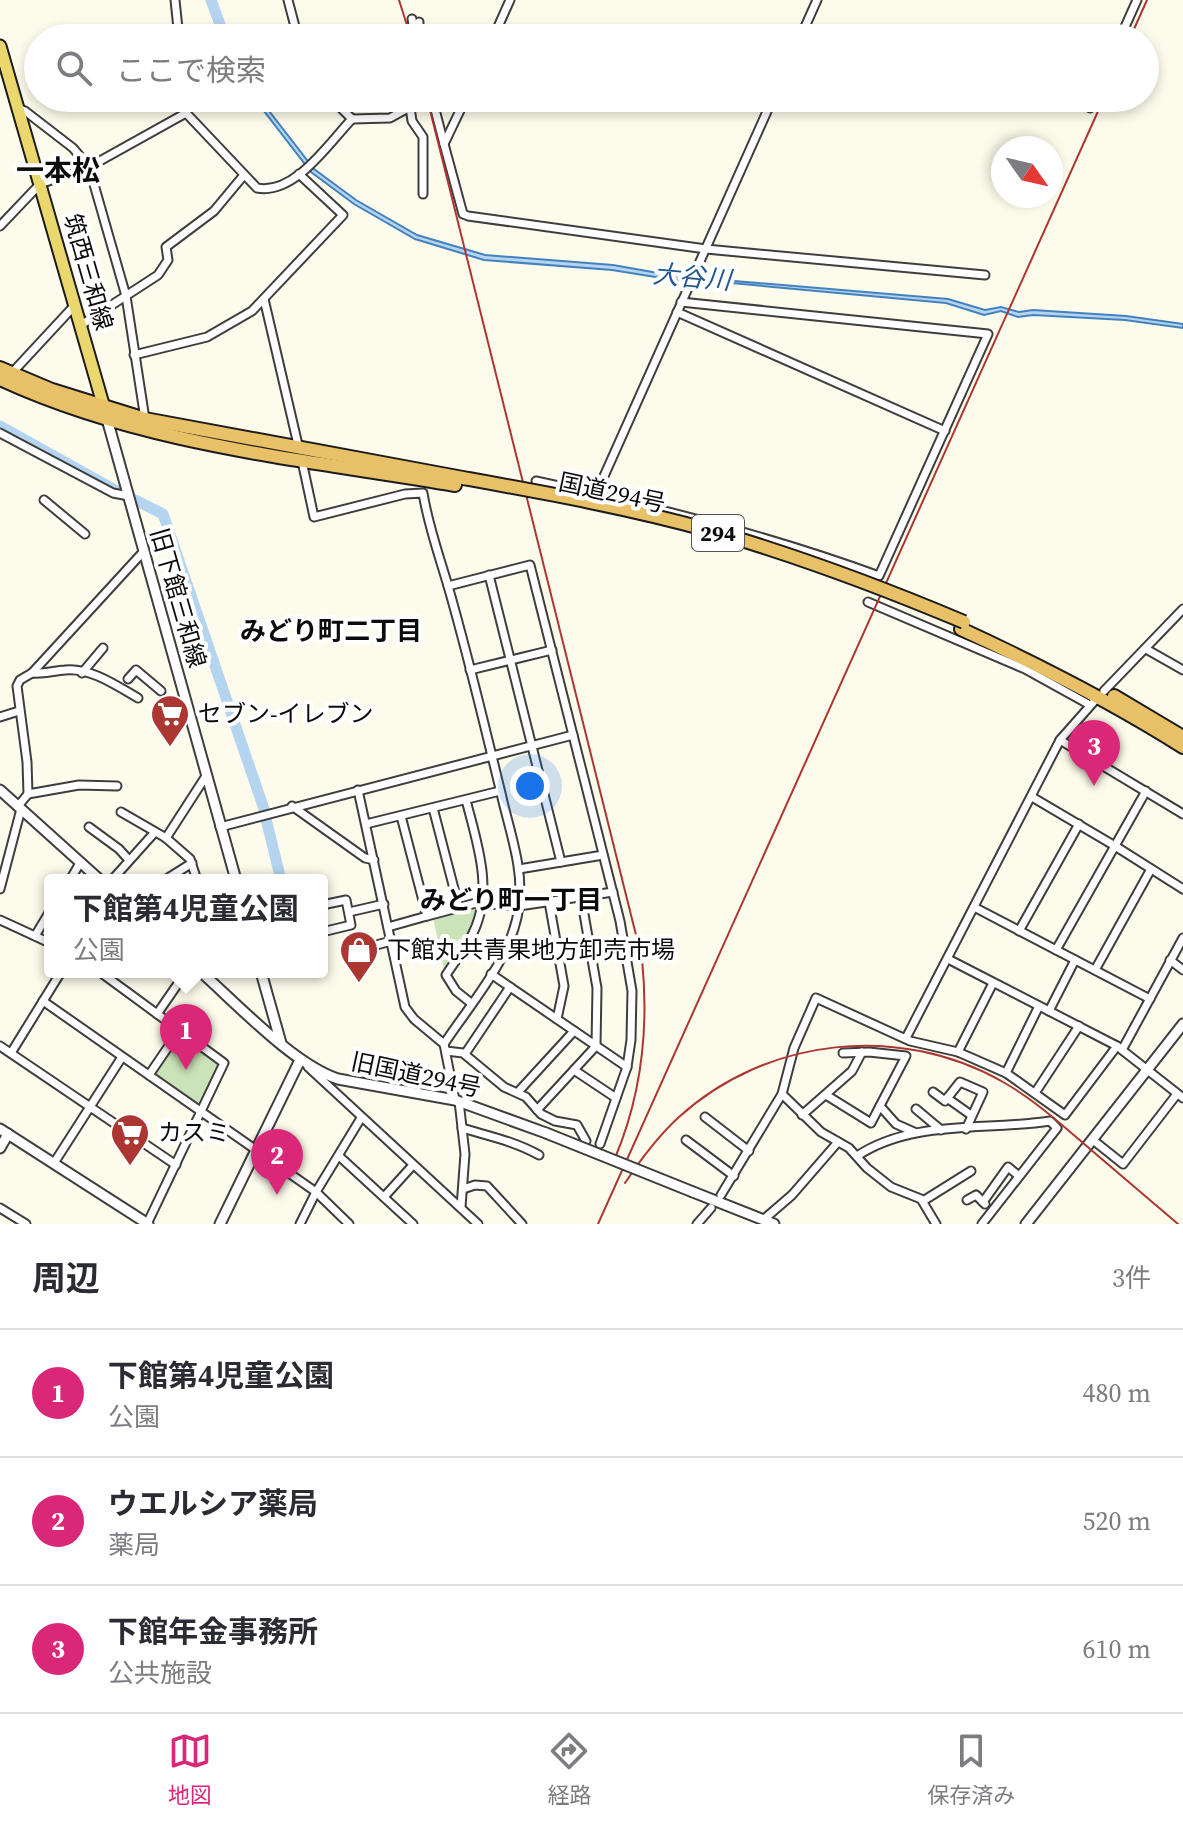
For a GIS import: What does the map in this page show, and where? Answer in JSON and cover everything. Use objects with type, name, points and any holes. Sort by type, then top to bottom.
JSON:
[{"type":"highway","name":"国道294号","points":[[4,374],[181,438],[300,454],[462,482],[708,538],[842,581],[962,626],[1097,697],[1183,747]]},
{"type":"highway","name":"国道294号","points":[[106,413],[300,454]]},
{"type":"highway","name":"国道294号","points":[[1097,697],[1183,737]]},
{"type":"main road","name":"筑西三和線","points":[[0,46],[2,63],[18,108],[106,413]]},
{"type":"street","points":[[175,0],[178,24]]},
{"type":"street","points":[[288,0],[294,24]]},
{"type":"street","points":[[499,24],[510,0]]},
{"type":"street","points":[[806,24],[817,0]]},
{"type":"street","points":[[1126,24],[1137,0]]},
{"type":"street","points":[[18,108],[24,111]]},
{"type":"street","points":[[26,112],[73,148],[89,167],[126,296],[145,419]]},
{"type":"street","points":[[345,112],[352,119]]},
{"type":"street","points":[[0,226],[40,184],[89,167],[186,113],[257,188],[268,190],[288,183],[301,173],[352,119],[390,118],[398,112]]},
{"type":"street","points":[[411,112],[412,121],[423,137],[423,194]]},
{"type":"street","points":[[436,112],[463,214],[468,216],[705,251],[985,275]]},
{"type":"street","points":[[444,144],[459,112]]},
{"type":"street","points":[[596,494],[767,112]]},
{"type":"street","points":[[134,355],[207,337],[252,311],[343,215],[301,173]]},
{"type":"street","points":[[81,325],[158,275],[168,260],[166,247],[214,211],[244,175]]},
{"type":"street","points":[[264,299],[314,517],[405,494],[423,493],[519,869],[519,906],[511,937],[445,1048],[465,1154],[461,1207]]},
{"type":"street","points":[[536,481],[758,535],[879,576],[988,334],[683,299]]},
{"type":"street","points":[[4,374],[75,305]]},
{"type":"street","points":[[677,312],[945,431]]},
{"type":"street","name":"旧下館三和線","points":[[106,413],[234,874]]},
{"type":"street","points":[[0,433],[113,493],[129,496]]},
{"type":"street","points":[[44,500],[85,534]]},
{"type":"street","points":[[0,889],[19,808],[28,794],[17,686],[144,551]]},
{"type":"street","points":[[448,586],[530,565],[613,892],[632,991],[627,1067],[600,1144]]},
{"type":"street","points":[[489,575],[561,862]]},
{"type":"street","points":[[868,602],[1097,697]]},
{"type":"street","points":[[906,1038],[1060,740],[1097,697],[1183,609]]},
{"type":"street","points":[[82,673],[103,648]]},
{"type":"street","points":[[1146,649],[1183,670]]},
{"type":"street","points":[[470,670],[552,650]]},
{"type":"street","points":[[32,673],[51,674],[67,669],[102,678],[138,698]]},
{"type":"street","points":[[128,679],[136,670],[161,691]]},
{"type":"street","points":[[0,717],[19,711]]},
{"type":"street","points":[[220,827],[573,735]]},
{"type":"street","points":[[1060,740],[1182,812]]},
{"type":"street","points":[[166,838],[206,776]]},
{"type":"street","points":[[28,794],[79,785],[117,786]]},
{"type":"street","points":[[0,790],[93,874]]},
{"type":"street","points":[[358,790],[405,1007],[445,1048],[465,1054],[504,1087],[518,1092],[537,1110],[555,1121],[577,1125],[586,1141]]},
{"type":"street","points":[[366,824],[500,791]]},
{"type":"street","points":[[1056,950],[1146,791]]},
{"type":"street","points":[[1032,797],[1183,889]]},
{"type":"street","points":[[466,800],[482,871],[483,902],[472,936],[446,975],[456,991],[471,1003]]},
{"type":"street","points":[[292,806],[365,858],[374,860]]},
{"type":"street","points":[[433,808],[459,908]]},
{"type":"street","points":[[121,812],[186,852],[195,874]]},
{"type":"street","points":[[401,816],[427,916]]},
{"type":"street","points":[[1019,931],[1079,824]]},
{"type":"street","points":[[89,827],[129,860]]},
{"type":"street","points":[[117,874],[155,832]]},
{"type":"street","points":[[519,869],[603,855]]},
{"type":"street","points":[[74,874],[80,863]]},
{"type":"street","points":[[175,874],[192,863]]},
{"type":"street","points":[[1095,970],[1151,869]]},
{"type":"street","points":[[388,927],[483,902],[519,906],[613,892]]},
{"type":"street","points":[[537,1110],[596,1046],[597,988],[581,897]]},
{"type":"street","points":[[328,904],[346,900],[351,925],[328,931]]},
{"type":"street","points":[[549,902],[564,986],[557,1019]]},
{"type":"street","points":[[349,912],[384,904]]},
{"type":"street","points":[[974,907],[1150,999]]},
{"type":"street","points":[[0,920],[44,940]]},
{"type":"street","points":[[35,936],[44,921]]},
{"type":"street","points":[[721,1195],[782,1094],[794,1048],[816,998],[906,1038],[958,1052],[1006,1073],[1065,1115],[1120,1048],[1183,938]]},
{"type":"street","points":[[358,950],[391,941]]},
{"type":"street","points":[[948,959],[1120,1048],[1180,1096],[1123,1164],[1093,1140]]},
{"type":"street","points":[[1049,1011],[1075,960]]},
{"type":"street","points":[[1170,960],[1183,970]]},
{"type":"street","points":[[491,974],[627,1067]]},
{"type":"street","points":[[11,1053],[57,978]]},
{"type":"street","points":[[0,1148],[4,1132],[148,1224],[224,1063],[108,978]]},
{"type":"street","points":[[157,1014],[182,978]]},
{"type":"street","name":"旧国道294号","points":[[209,978],[300,1060],[338,1079],[457,1100],[774,1224]]},
{"type":"street","points":[[263,978],[281,1043]]},
{"type":"street","points":[[958,1052],[993,983]]},
{"type":"street","points":[[465,1054],[510,987]]},
{"type":"street","points":[[43,1001],[316,1192],[349,1224]]},
{"type":"street","points":[[1006,1073],[1039,1006]]},
{"type":"street","points":[[1026,1224],[1183,1024]]},
{"type":"street","points":[[1035,1093],[1079,1026]]},
{"type":"street","points":[[149,1075],[179,1031]]},
{"type":"street","points":[[518,1092],[574,1031]]},
{"type":"street","points":[[0,1046],[176,1165]]},
{"type":"street","points":[[802,1115],[852,1071],[862,1052]]},
{"type":"street","points":[[826,1095],[871,1123],[906,1056],[843,1053]]},
{"type":"street","points":[[54,1163],[122,1057]]},
{"type":"street","points":[[220,1224],[300,1060],[474,1222]]},
{"type":"street","points":[[574,1070],[616,1098]]},
{"type":"street","points":[[933,1092],[945,1101],[960,1082],[983,1092],[966,1129]]},
{"type":"street","points":[[782,1094],[821,1132],[849,1148],[891,1187],[923,1201],[936,1224]]},
{"type":"street","points":[[947,1098],[971,1115]]},
{"type":"street","points":[[880,1106],[896,1124],[914,1132]]},
{"type":"street","points":[[916,1109],[941,1130]]},
{"type":"street","points":[[705,1117],[749,1151]]},
{"type":"street","points":[[300,1224],[361,1118]]},
{"type":"street","points":[[857,1156],[870,1147],[914,1132],[1050,1121],[1057,1128],[982,1224]]},
{"type":"street","points":[[462,1128],[516,1142],[539,1155]]},
{"type":"street","points":[[686,1140],[734,1176]]},
{"type":"street","points":[[763,1220],[792,1195],[838,1142]]},
{"type":"street","points":[[339,1156],[413,1224]]},
{"type":"street","points":[[384,1197],[413,1165]]},
{"type":"street","points":[[983,1202],[1008,1167],[1019,1176]]},
{"type":"street","points":[[923,1201],[971,1171]]},
{"type":"street","points":[[463,1189],[475,1185],[487,1186],[522,1224]]},
{"type":"street","points":[[967,1200],[976,1195],[992,1211]]},
{"type":"street","points":[[0,1208],[26,1224]]},
{"type":"street","points":[[697,1224],[711,1208]]},
{"type":"green space","points":[[476,906],[479,908],[472,930],[447,968],[444,968],[433,918]]},
{"type":"green space","points":[[180,1035],[218,1063],[219,1067],[202,1103],[198,1105],[155,1074]]},
{"type":"water","points":[[265,112],[270,112],[314,169],[356,200],[417,235],[485,255],[613,265],[675,276],[948,299],[985,310],[1001,307],[1019,312],[1033,310],[1126,316],[1183,324],[1183,328],[1125,320],[1033,315],[1018,317],[1001,311],[984,315],[946,303],[484,260],[415,239],[354,204],[311,172]]},
{"type":"waterway","name":"大谷川","points":[[211,0],[220,24]]},
{"type":"waterway","points":[[0,426],[117,491]]},
{"type":"waterway","points":[[135,500],[163,514],[264,809]]},
{"type":"waterway","points":[[266,819],[280,874]]},
{"type":"railway","points":[[399,0],[407,24]]},
{"type":"railway","points":[[1136,24],[1147,0]]},
{"type":"railway","points":[[430,112],[642,959],[645,1010],[641,1060],[632,1110],[615,1158]]},
{"type":"railway","points":[[598,1224],[1098,112]]},
{"type":"railway","points":[[625,1183],[679,1117],[714,1090],[752,1069],[793,1055],[835,1047],[878,1046],[921,1051],[963,1063],[1003,1082],[1048,1113],[1178,1224]]},
{"type":"place","name":"セブン-イレブン","points":[[170,748]]},
{"type":"place","name":"下館年金事務所","points":[[1094,786]]},
{"type":"place","name":"下館丸共青果地方卸売市場","points":[[359,984]]},
{"type":"place","name":"下館第4児童公園","points":[[186,1070]]},
{"type":"place","name":"カスミ","points":[[130,1167]]},
{"type":"place","name":"ウエルシア薬局","points":[[277,1195]]},
{"type":"district","name":"一本松","points":[[58,170]]},
{"type":"district","name":"みどり町二丁目","points":[[331,631]]},
{"type":"district","name":"みどり町一丁目","points":[[511,900]]}]
